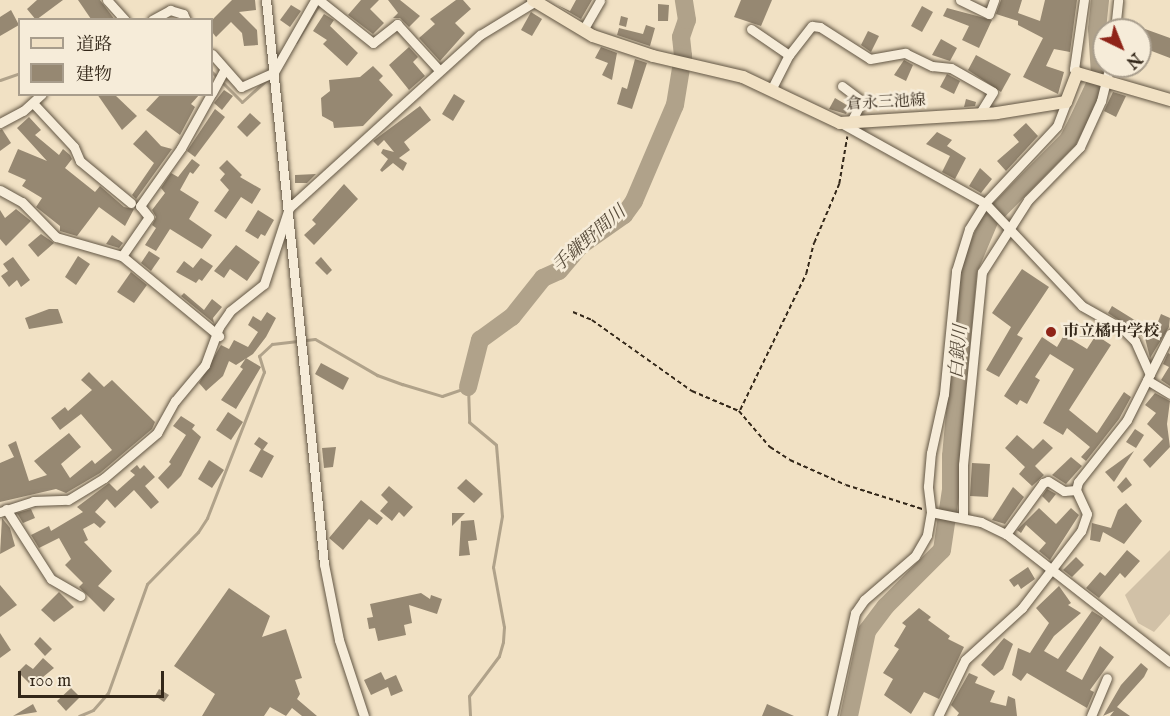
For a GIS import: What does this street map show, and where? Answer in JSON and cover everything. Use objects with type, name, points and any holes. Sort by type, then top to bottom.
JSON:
[{"type":"main road","name":"倉永三池線","points":[[533,1],[583,30],[652,56],[724,71],[772,88],[847,124],[979,114],[1066,102]]},
{"type":"main road","points":[[1066,102],[1077,73],[1108,80],[1170,100]]},
{"type":"street","points":[[107,0],[123,18]]},
{"type":"street","points":[[266,0],[324,564],[339,640],[364,716]]},
{"type":"street","points":[[213,55],[240,87],[274,72],[317,0],[373,44],[397,24],[439,70]]},
{"type":"street","points":[[583,30],[600,0]]},
{"type":"street","points":[[960,0],[988,14],[994,0]]},
{"type":"street","points":[[1077,73],[1074,69],[1084,0]]},
{"type":"street","points":[[1116,18],[1118,0]]},
{"type":"street","points":[[80,596],[51,579],[3,511],[33,501],[68,500],[104,478],[157,433],[175,401],[206,365],[219,336],[219,327],[230,311],[264,284],[289,208],[480,35],[533,1]]},
{"type":"street","points":[[156,18],[170,10],[183,18]]},
{"type":"street","points":[[772,88],[789,55],[812,26],[820,27],[870,59],[905,53],[932,66],[951,68],[993,92],[979,114]]},
{"type":"street","points":[[751,29],[789,55]]},
{"type":"street","points":[[213,90],[224,70]]},
{"type":"street","points":[[961,517],[963,465],[982,272],[1008,227],[1028,200],[1080,147],[1108,80]]},
{"type":"street","points":[[842,86],[862,101],[847,124],[985,203],[1082,306],[1123,329],[1135,341],[1149,377],[1170,394]]},
{"type":"street","points":[[0,123],[33,103],[40,96]]},
{"type":"street","points":[[122,256],[149,217],[140,206],[181,148],[210,96]]},
{"type":"street","points":[[832,716],[855,613],[864,600],[915,556],[927,535],[935,513],[928,486],[931,453],[944,394],[956,271],[969,229],[985,203],[1057,126],[1066,102]]},
{"type":"street","points":[[33,103],[74,147],[80,161],[131,202]]},
{"type":"street","points":[[0,190],[22,202],[56,237],[122,256],[219,336]]},
{"type":"street","points":[[938,716],[965,660],[1022,608],[1081,531],[1087,514],[1076,490],[1078,482],[1127,420],[1170,334]]},
{"type":"street","points":[[1006,534],[1043,483],[1048,481],[1064,491],[1076,490]]},
{"type":"street","points":[[935,513],[961,517],[1006,534],[1049,571],[1170,662]]},
{"type":"street","points":[[1092,715],[1101,699],[1107,678]]},
{"type":"path","points":[[739,411],[752,393],[806,274],[814,243],[839,184],[847,124]]},
{"type":"path","points":[[573,312],[592,320],[692,391],[739,411],[770,447],[790,460],[846,485],[935,513]]},
{"type":"shaded area","points":[[1170,550],[1170,614],[1154,632],[1138,623],[1125,595]]},
{"type":"building","points":[[37,0],[63,0],[39,18],[34,18],[27,9]]},
{"type":"building","points":[[78,0],[100,0],[114,18],[90,18]]},
{"type":"building","points":[[232,0],[255,0],[256,10],[239,12],[257,30],[258,45],[244,46],[242,33],[231,22],[216,37],[213,33],[213,19]]},
{"type":"building","points":[[361,0],[379,0],[370,9],[384,23],[373,34],[348,15]]},
{"type":"building","points":[[388,0],[400,0],[420,16],[409,27],[400,18],[393,18],[398,13]]},
{"type":"building","points":[[456,0],[463,0],[471,9],[455,23],[465,33],[440,61],[419,38],[435,24],[430,19]]},
{"type":"building","points":[[576,0],[592,0],[581,19],[557,5],[570,11]]},
{"type":"building","points":[[741,0],[772,0],[761,26],[734,17]]},
{"type":"building","points":[[1001,0],[1022,0],[1018,13],[1040,21],[1045,0],[1077,0],[1070,52],[1054,49],[1046,66],[1064,72],[1058,94],[1023,77],[1043,38],[1018,25],[1018,21],[996,14]]},
{"type":"building","points":[[658,4],[669,5],[668,21],[658,21]]},
{"type":"building","points":[[291,5],[301,11],[290,27],[280,20]]},
{"type":"building","points":[[922,6],[933,12],[922,32],[911,26]]},
{"type":"building","points":[[947,8],[992,20],[979,48],[962,40],[969,26],[943,16]]},
{"type":"building","points":[[11,10],[18,26],[0,36],[0,17]]},
{"type":"building","points":[[531,12],[542,19],[532,36],[521,30]]},
{"type":"building","points":[[324,14],[334,20],[330,26],[358,53],[347,66],[323,44],[327,40],[313,31]]},
{"type":"building","points":[[621,16],[628,18],[626,27],[619,25]]},
{"type":"building","points":[[646,25],[655,28],[650,46],[617,35],[619,28],[643,34]]},
{"type":"building","points":[[868,31],[879,36],[871,52],[861,45]]},
{"type":"building","points":[[1152,32],[1170,38],[1170,58],[1152,51]]},
{"type":"building","points":[[941,39],[957,48],[950,61],[932,55]]},
{"type":"building","points":[[409,47],[418,57],[413,62],[425,76],[409,90],[389,65]]},
{"type":"building","points":[[601,47],[617,53],[612,80],[602,75],[608,63],[595,58]]},
{"type":"building","points":[[976,55],[1011,74],[1001,92],[968,70]]},
{"type":"building","points":[[635,59],[647,63],[632,109],[617,104],[622,87],[627,89]]},
{"type":"building","points":[[904,60],[913,65],[906,81],[894,75]]},
{"type":"building","points":[[373,66],[383,76],[379,80],[393,95],[363,126],[334,128],[333,122],[322,116],[321,98],[330,91],[329,80],[360,77]]},
{"type":"building","points":[[947,74],[960,81],[954,94],[940,87]]},
{"type":"building","points":[[224,90],[233,96],[222,110],[214,103]]},
{"type":"building","points":[[1113,92],[1126,96],[1116,117],[1104,111]]},
{"type":"building","points":[[454,94],[465,101],[453,121],[442,114]]},
{"type":"building","points":[[98,96],[116,96],[137,116],[122,130]]},
{"type":"building","points":[[159,96],[198,96],[191,104],[195,107],[180,135],[146,110]]},
{"type":"building","points":[[835,98],[850,107],[846,114],[829,109]]},
{"type":"building","points":[[966,99],[976,102],[975,106],[964,107]]},
{"type":"building","points":[[420,106],[431,120],[404,142],[410,150],[399,158],[407,163],[403,171],[393,163],[382,172],[380,170],[388,159],[381,153],[383,149],[394,152],[384,140],[378,146],[373,141]]},
{"type":"building","points":[[215,109],[225,117],[195,157],[187,151]]},
{"type":"building","points":[[250,113],[261,123],[247,137],[237,127]]},
{"type":"building","points":[[29,117],[41,130],[35,135],[59,155],[63,149],[70,155],[72,159],[65,168],[95,192],[100,186],[124,207],[134,209],[125,226],[99,207],[77,236],[60,231],[60,226],[36,207],[42,198],[22,186],[26,180],[8,172],[18,149],[47,161],[17,128]]},
{"type":"building","points":[[1026,123],[1038,136],[1006,171],[997,161],[1019,142],[1013,135]]},
{"type":"building","points":[[2,129],[11,143],[0,151],[0,130]]},
{"type":"building","points":[[146,130],[161,146],[172,149],[136,199],[132,195],[154,163],[133,144]]},
{"type":"building","points":[[937,132],[952,140],[947,146],[966,158],[955,179],[942,172],[950,156],[926,144]]},
{"type":"building","points":[[192,159],[200,165],[193,174],[190,172],[180,190],[199,202],[189,219],[212,235],[202,249],[170,229],[156,251],[145,245],[156,228],[152,225],[156,217],[152,210],[165,193],[161,188],[171,173],[178,177]]},
{"type":"building","points":[[227,160],[242,175],[240,177],[261,189],[252,204],[241,197],[226,219],[214,211],[229,190],[220,180],[225,174],[219,168]]},
{"type":"building","points":[[980,168],[992,179],[981,193],[969,186]]},
{"type":"building","points":[[316,174],[307,183],[295,183],[295,175]]},
{"type":"building","points":[[344,184],[358,199],[314,245],[304,235],[316,224],[312,220]]},
{"type":"building","points":[[16,209],[31,221],[6,246],[0,239],[0,210],[5,218]]},
{"type":"building","points":[[258,210],[274,220],[265,236],[261,234],[258,239],[245,231]]},
{"type":"building","points":[[41,234],[54,243],[38,257],[28,245]]},
{"type":"building","points":[[112,235],[123,243],[119,248],[106,244]]},
{"type":"building","points":[[236,245],[260,262],[247,281],[230,269],[224,278],[214,271]]},
{"type":"building","points":[[149,251],[160,258],[151,271],[141,263]]},
{"type":"building","points":[[78,256],[90,264],[76,285],[65,277]]},
{"type":"building","points":[[13,257],[30,280],[21,287],[17,280],[9,287],[1,276],[8,271],[3,264]]},
{"type":"building","points":[[321,257],[332,270],[327,275],[315,263]]},
{"type":"building","points":[[201,258],[213,266],[202,281],[199,279],[196,283],[176,272],[184,261],[193,268]]},
{"type":"building","points":[[1022,269],[1049,287],[1017,335],[1023,338],[999,377],[986,370],[1011,327],[992,313]]},
{"type":"building","points":[[131,272],[147,285],[134,303],[117,292]]},
{"type":"building","points":[[184,293],[204,310],[212,299],[222,307],[213,318],[214,323],[181,296]]},
{"type":"building","points":[[1112,306],[1154,332],[1161,314],[1170,318],[1169,327],[1150,358],[1145,338],[1108,313]]},
{"type":"building","points":[[49,309],[58,309],[63,323],[29,329],[25,318]]},
{"type":"building","points":[[267,312],[276,318],[266,337],[253,354],[236,365],[229,361],[223,376],[206,391],[199,383],[221,345],[229,349],[234,340],[248,347],[258,332],[248,325],[253,316],[261,321]]},
{"type":"building","points":[[1064,335],[1087,349],[1096,335],[1111,345],[1069,410],[1097,433],[1124,392],[1131,397],[1119,419],[1086,461],[1081,457],[1090,447],[1067,428],[1063,435],[1043,423],[1074,369],[1050,354],[1035,377],[1040,380],[1027,404],[1020,400],[1017,405],[1004,396],[1042,337],[1057,347]]},
{"type":"building","points":[[1168,353],[1170,354],[1170,386],[1161,380],[1169,367],[1163,364]]},
{"type":"building","points":[[246,358],[261,367],[236,409],[221,400],[243,369],[240,367]]},
{"type":"building","points":[[321,363],[349,378],[343,390],[315,374]]},
{"type":"building","points":[[89,372],[104,387],[112,380],[155,422],[152,429],[100,473],[66,493],[56,489],[0,502],[0,463],[14,457],[8,445],[16,441],[29,481],[47,475],[34,461],[69,433],[81,447],[61,464],[70,478],[92,460],[95,464],[112,450],[81,414],[60,430],[51,418],[65,407],[68,411],[92,390],[81,380]]},
{"type":"building","points":[[1155,393],[1170,401],[1167,424],[1170,447],[1150,468],[1143,460],[1163,439],[1147,424],[1156,413],[1145,405]]},
{"type":"building","points":[[228,412],[243,422],[231,440],[216,430]]},
{"type":"building","points":[[181,416],[195,425],[192,429],[201,437],[181,476],[168,489],[158,478],[171,464],[169,462],[186,435],[173,426]]},
{"type":"building","points":[[1135,429],[1144,435],[1136,448],[1126,442]]},
{"type":"building","points":[[1017,435],[1033,449],[1043,439],[1053,448],[1035,466],[1044,475],[1032,486],[1019,474],[1025,467],[1005,448]]},
{"type":"building","points":[[259,437],[268,443],[263,450],[274,456],[262,478],[249,471],[261,449],[254,444]]},
{"type":"building","points":[[336,447],[333,467],[324,468],[322,448]]},
{"type":"building","points":[[1134,451],[1114,482],[1105,472]]},
{"type":"building","points":[[1071,457],[1082,466],[1066,484],[1052,475]]},
{"type":"building","points":[[209,460],[224,470],[212,488],[198,479]]},
{"type":"building","points":[[972,463],[990,464],[988,497],[970,496]]},
{"type":"building","points":[[137,465],[140,469],[144,465],[155,477],[145,486],[159,502],[151,509],[134,490],[115,508],[107,499],[95,512],[106,522],[100,528],[94,523],[83,529],[88,540],[84,542],[112,571],[98,586],[115,599],[104,612],[79,587],[83,583],[65,565],[71,559],[59,538],[39,548],[31,535],[49,526],[51,531],[83,512],[77,507],[109,483],[117,491],[135,475],[130,471]]},
{"type":"building","points":[[1126,477],[1132,485],[1122,493],[1117,487]]},
{"type":"building","points":[[466,479],[483,494],[474,503],[457,488]]},
{"type":"building","points":[[389,486],[413,507],[404,517],[399,512],[392,521],[380,511],[388,502],[381,495]]},
{"type":"building","points":[[1013,487],[1024,497],[1005,524],[992,520]]},
{"type":"building","points":[[1047,489],[1056,494],[1049,503],[1042,496]]},
{"type":"building","points":[[361,500],[383,518],[377,525],[369,519],[343,550],[329,538]]},
{"type":"building","points":[[1126,503],[1142,521],[1124,544],[1103,532],[1100,542],[1090,540],[1092,523],[1111,528],[1118,510]]},
{"type":"building","points":[[1039,508],[1056,524],[1071,508],[1079,515],[1050,560],[1039,551],[1046,543],[1026,525],[1021,533],[1017,530]]},
{"type":"building","points":[[31,509],[35,518],[23,523],[17,513]]},
{"type":"building","points":[[452,513],[465,513],[452,526]]},
{"type":"building","points":[[2,518],[10,528],[15,546],[0,554]]},
{"type":"building","points":[[474,520],[477,540],[468,541],[470,555],[459,556],[461,521]]},
{"type":"building","points":[[1127,550],[1140,561],[1125,578],[1120,573],[1099,598],[1086,588],[1100,572],[1105,576]]},
{"type":"building","points":[[1076,557],[1084,565],[1072,577],[1063,570]]},
{"type":"building","points":[[1028,567],[1035,579],[1021,589],[1018,584],[1014,587],[1009,580]]},
{"type":"building","points":[[0,585],[17,605],[0,617]]},
{"type":"building","points":[[1059,586],[1071,603],[1068,605],[1081,613],[1054,636],[1044,651],[1058,659],[1092,611],[1103,618],[1066,671],[1082,680],[1100,646],[1114,657],[1090,690],[1094,692],[1087,708],[1027,673],[1021,681],[1012,675],[1018,648],[1030,653],[1049,623],[1036,608]]},
{"type":"building","points":[[229,588],[270,616],[262,637],[286,629],[302,678],[295,680],[300,694],[297,699],[317,716],[302,716],[292,708],[286,716],[270,707],[264,716],[202,716],[215,694],[174,666]]},
{"type":"building","points":[[59,592],[74,607],[54,622],[41,610]]},
{"type":"building","points":[[421,593],[430,599],[431,595],[442,599],[437,614],[409,605],[412,623],[404,625],[406,635],[378,641],[375,628],[369,629],[367,618],[373,617],[370,604]]},
{"type":"building","points":[[919,608],[931,617],[928,620],[950,636],[948,639],[964,647],[939,699],[924,692],[911,714],[884,695],[893,679],[883,673],[899,649],[894,646],[906,626],[902,623]]},
{"type":"building","points":[[0,633],[11,650],[0,658]]},
{"type":"building","points":[[40,637],[52,649],[45,656],[34,644]]},
{"type":"building","points":[[1004,638],[1013,644],[1003,669],[994,676],[981,665]]},
{"type":"building","points":[[43,658],[54,668],[32,686],[18,672],[26,664],[33,669]]},
{"type":"building","points":[[1141,663],[1148,669],[1144,677],[1117,707],[1130,716],[1110,716],[1114,711],[1103,716],[1121,685]]},
{"type":"building","points":[[381,672],[385,680],[396,675],[403,691],[391,696],[388,687],[371,695],[364,680]]},
{"type":"building","points":[[969,673],[978,677],[975,683],[995,691],[990,702],[1006,706],[1008,696],[1015,699],[1017,716],[957,716],[959,713],[951,705]]},
{"type":"building","points":[[71,688],[80,697],[66,711],[57,701]]},
{"type":"building","points":[[159,689],[169,695],[164,702],[155,696]]},
{"type":"building","points":[[33,704],[37,712],[13,716]]},
{"type":"building","points":[[767,704],[794,716],[762,716]]},
{"type":"waterway","name":"手鎌野間川","points":[[468,387],[480,340],[512,317],[543,278],[559,271],[580,246],[624,215],[634,201],[675,105],[683,56],[681,37],[687,20],[684,0]]},
{"type":"waterway","name":"白銀川","points":[[849,716],[867,631],[886,606],[942,550],[951,490],[951,456],[968,271],[990,219],[1068,140],[1077,123],[1100,74],[1097,29],[1100,0]]},
{"type":"waterway","points":[[296,42],[319,4]]},
{"type":"waterway","points":[[213,73],[242,102],[269,78]]},
{"type":"waterway","points":[[0,80],[18,74]]},
{"type":"waterway","points":[[79,716],[93,710],[108,693],[147,584],[198,532],[207,518],[264,372],[259,356],[272,344],[315,339],[377,375],[402,384],[442,396],[468,387],[469,422],[496,445],[502,516],[493,567],[504,627],[503,642],[499,656],[469,696],[470,716]]},
{"type":"place","name":"市立橘中学校","points":[[1051,332]]}]
